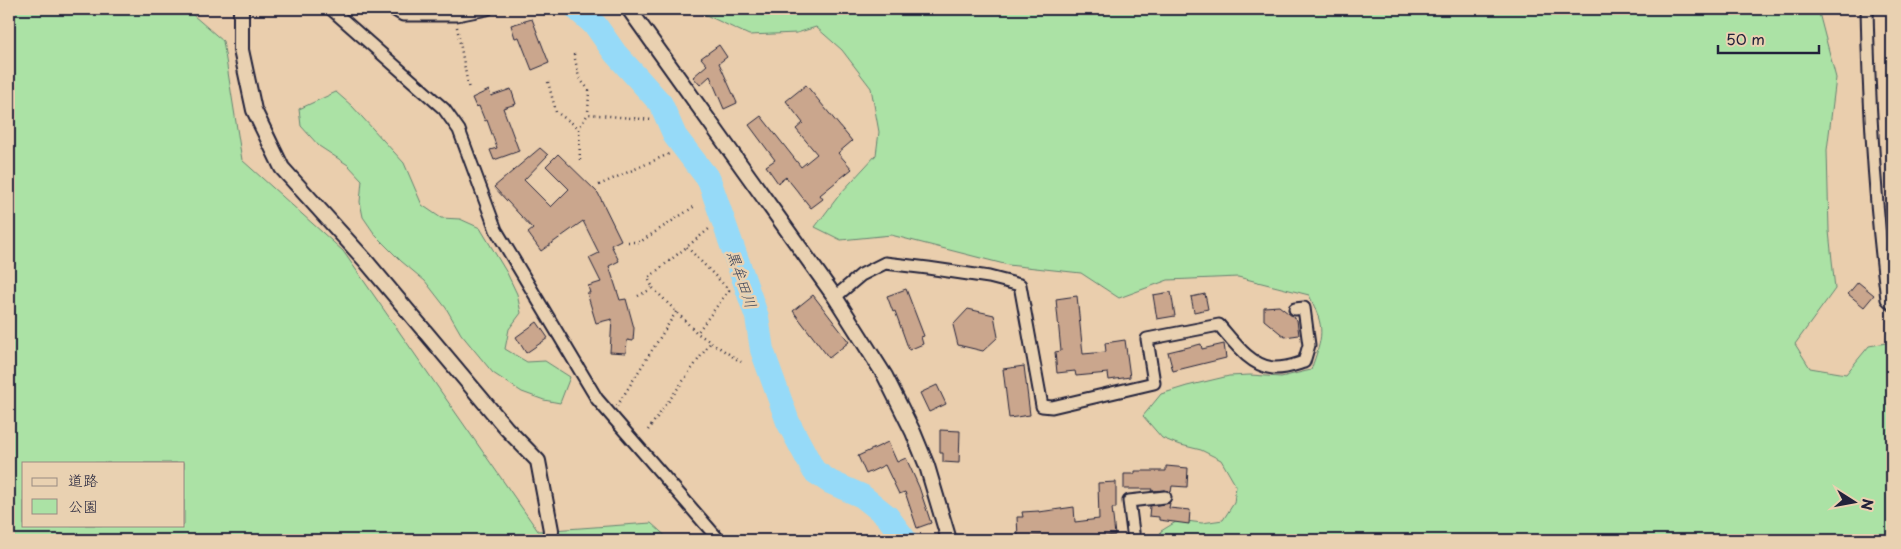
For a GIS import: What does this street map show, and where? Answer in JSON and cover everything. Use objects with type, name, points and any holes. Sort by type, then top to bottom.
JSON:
[{"type":"street","points":[[241,9],[242,50],[254,110],[282,168],[365,260],[506,428],[538,461],[551,530],[550,540]]},
{"type":"street","points":[[331,9],[444,109],[459,130],[496,230],[597,399],[719,540]]},
{"type":"street","points":[[393,9],[403,15],[456,15],[487,9]]},
{"type":"street","points":[[629,9],[835,297],[885,376],[913,432],[927,466],[949,540]]},
{"type":"street","points":[[1867,9],[1868,82],[1878,226],[1886,299],[1892,304]]},
{"type":"street","points":[[835,297],[861,275],[885,264],[989,277],[1020,285],[1042,406],[1052,407],[1154,383],[1147,339],[1219,325],[1244,353],[1264,367],[1274,369],[1286,368],[1304,362],[1310,345],[1304,308],[1295,309]]},
{"type":"street","points":[[1134,540],[1130,501],[1165,497]]},
{"type":"path","points":[[456,24],[469,90]]},
{"type":"path","points":[[574,54],[579,78],[589,90],[588,114],[579,128],[580,160]]},
{"type":"path","points":[[548,82],[556,112],[579,128]]},
{"type":"path","points":[[588,114],[653,120]]},
{"type":"path","points":[[599,185],[671,153]]},
{"type":"path","points":[[628,242],[640,242],[695,206]]},
{"type":"path","points":[[709,229],[648,278],[653,288],[696,333],[742,362]]},
{"type":"path","points":[[687,247],[729,290],[696,333]]},
{"type":"path","points":[[638,296],[653,288]]},
{"type":"path","points":[[617,407],[676,312]]},
{"type":"path","points":[[648,430],[711,342]]},
{"type":"green space","points":[[9,9],[186,9],[223,41],[242,160],[343,251],[538,531],[651,523],[670,540],[9,540]]},
{"type":"green space","points":[[693,9],[1818,9],[1836,78],[1827,150],[1829,231],[1835,289],[1795,344],[1810,368],[1846,374],[1869,346],[1892,342],[1892,540],[1158,540],[1161,531],[1179,520],[1202,523],[1223,520],[1234,503],[1236,486],[1221,460],[1201,450],[1162,438],[1143,416],[1161,394],[1187,386],[1229,376],[1281,377],[1311,370],[1321,332],[1318,317],[1309,295],[1238,277],[1168,280],[1119,298],[1081,273],[1008,265],[891,235],[841,240],[815,227],[840,194],[876,155],[879,132],[871,88],[842,50],[816,27],[797,33],[749,35]]},
{"type":"green space","points":[[336,92],[352,106],[404,163],[422,205],[441,218],[460,219],[480,228],[507,273],[517,294],[521,313],[509,329],[505,349],[527,362],[545,361],[570,377],[560,403],[544,400],[522,392],[493,373],[461,334],[446,308],[425,281],[401,261],[376,236],[363,217],[360,202],[362,180],[348,165],[319,146],[301,126],[299,109]]},
{"type":"building","points":[[532,19],[549,63],[532,70],[519,37],[515,38],[511,25]]},
{"type":"building","points":[[719,45],[727,57],[719,63],[737,103],[724,109],[710,76],[700,85],[693,77],[707,65],[701,58]]},
{"type":"building","points":[[806,85],[852,141],[838,153],[852,169],[820,195],[823,199],[811,208],[786,177],[778,183],[766,166],[775,160],[749,125],[761,116],[801,167],[817,154],[796,129],[803,123],[786,101]]},
{"type":"building","points":[[511,89],[516,104],[503,108],[519,151],[494,160],[490,150],[497,148],[487,120],[485,121],[479,106],[476,107],[472,98],[489,90],[491,96]]},
{"type":"building","points":[[540,148],[548,155],[524,180],[551,207],[569,189],[546,166],[558,154],[598,193],[621,240],[611,245],[619,261],[609,266],[620,300],[626,299],[634,328],[633,341],[627,340],[626,353],[610,352],[612,319],[596,323],[587,293],[590,293],[588,286],[601,282],[589,258],[599,253],[583,221],[541,251],[528,233],[533,229],[494,187]]},
{"type":"building","points":[[1858,282],[1874,295],[1864,307],[1848,294]]},
{"type":"building","points":[[906,289],[924,336],[921,337],[923,344],[909,350],[895,311],[893,312],[887,296]]},
{"type":"building","points":[[1171,292],[1175,316],[1157,319],[1153,295]]},
{"type":"building","points":[[1205,294],[1208,309],[1194,312],[1191,297]]},
{"type":"building","points":[[813,295],[849,342],[829,358],[793,311]]},
{"type":"building","points":[[1077,296],[1083,354],[1106,352],[1105,343],[1125,340],[1130,377],[1109,380],[1108,373],[1076,376],[1075,371],[1057,373],[1055,352],[1061,351],[1056,299]]},
{"type":"building","points":[[1279,306],[1297,320],[1299,335],[1285,337],[1264,320],[1264,307]]},
{"type":"building","points":[[968,309],[994,315],[998,337],[983,351],[958,345],[953,325]]},
{"type":"building","points":[[537,322],[548,338],[526,353],[516,337]]},
{"type":"building","points":[[1201,344],[1202,349],[1224,344],[1226,358],[1173,371],[1168,352]]},
{"type":"building","points":[[1024,366],[1030,415],[1009,418],[1003,369]]},
{"type":"building","points":[[937,385],[946,404],[929,412],[920,393]]},
{"type":"building","points":[[940,430],[960,431],[959,463],[943,462],[943,453],[940,453]]},
{"type":"building","points":[[888,442],[897,462],[906,458],[919,487],[931,523],[917,528],[905,492],[899,494],[885,465],[866,474],[858,456]]},
{"type":"building","points":[[1166,466],[1188,468],[1187,487],[1172,486],[1171,492],[1165,490],[1151,491],[1152,489],[1124,489],[1124,474],[1135,474],[1135,471],[1166,471]]},
{"type":"building","points":[[1116,482],[1116,508],[1112,508],[1115,535],[1078,540],[1044,540],[1043,536],[1018,537],[1017,517],[1023,517],[1022,512],[1039,512],[1074,507],[1075,522],[1099,519],[1098,483]]},
{"type":"building","points":[[1170,503],[1169,508],[1190,510],[1189,524],[1159,520],[1159,517],[1149,516],[1150,506]]},
{"type":"waterway","name":"黒牟田川","points":[[577,9],[596,26],[615,53],[661,104],[675,136],[709,180],[757,317],[762,350],[788,422],[814,471],[830,482],[862,496],[887,516],[905,540]]}]
